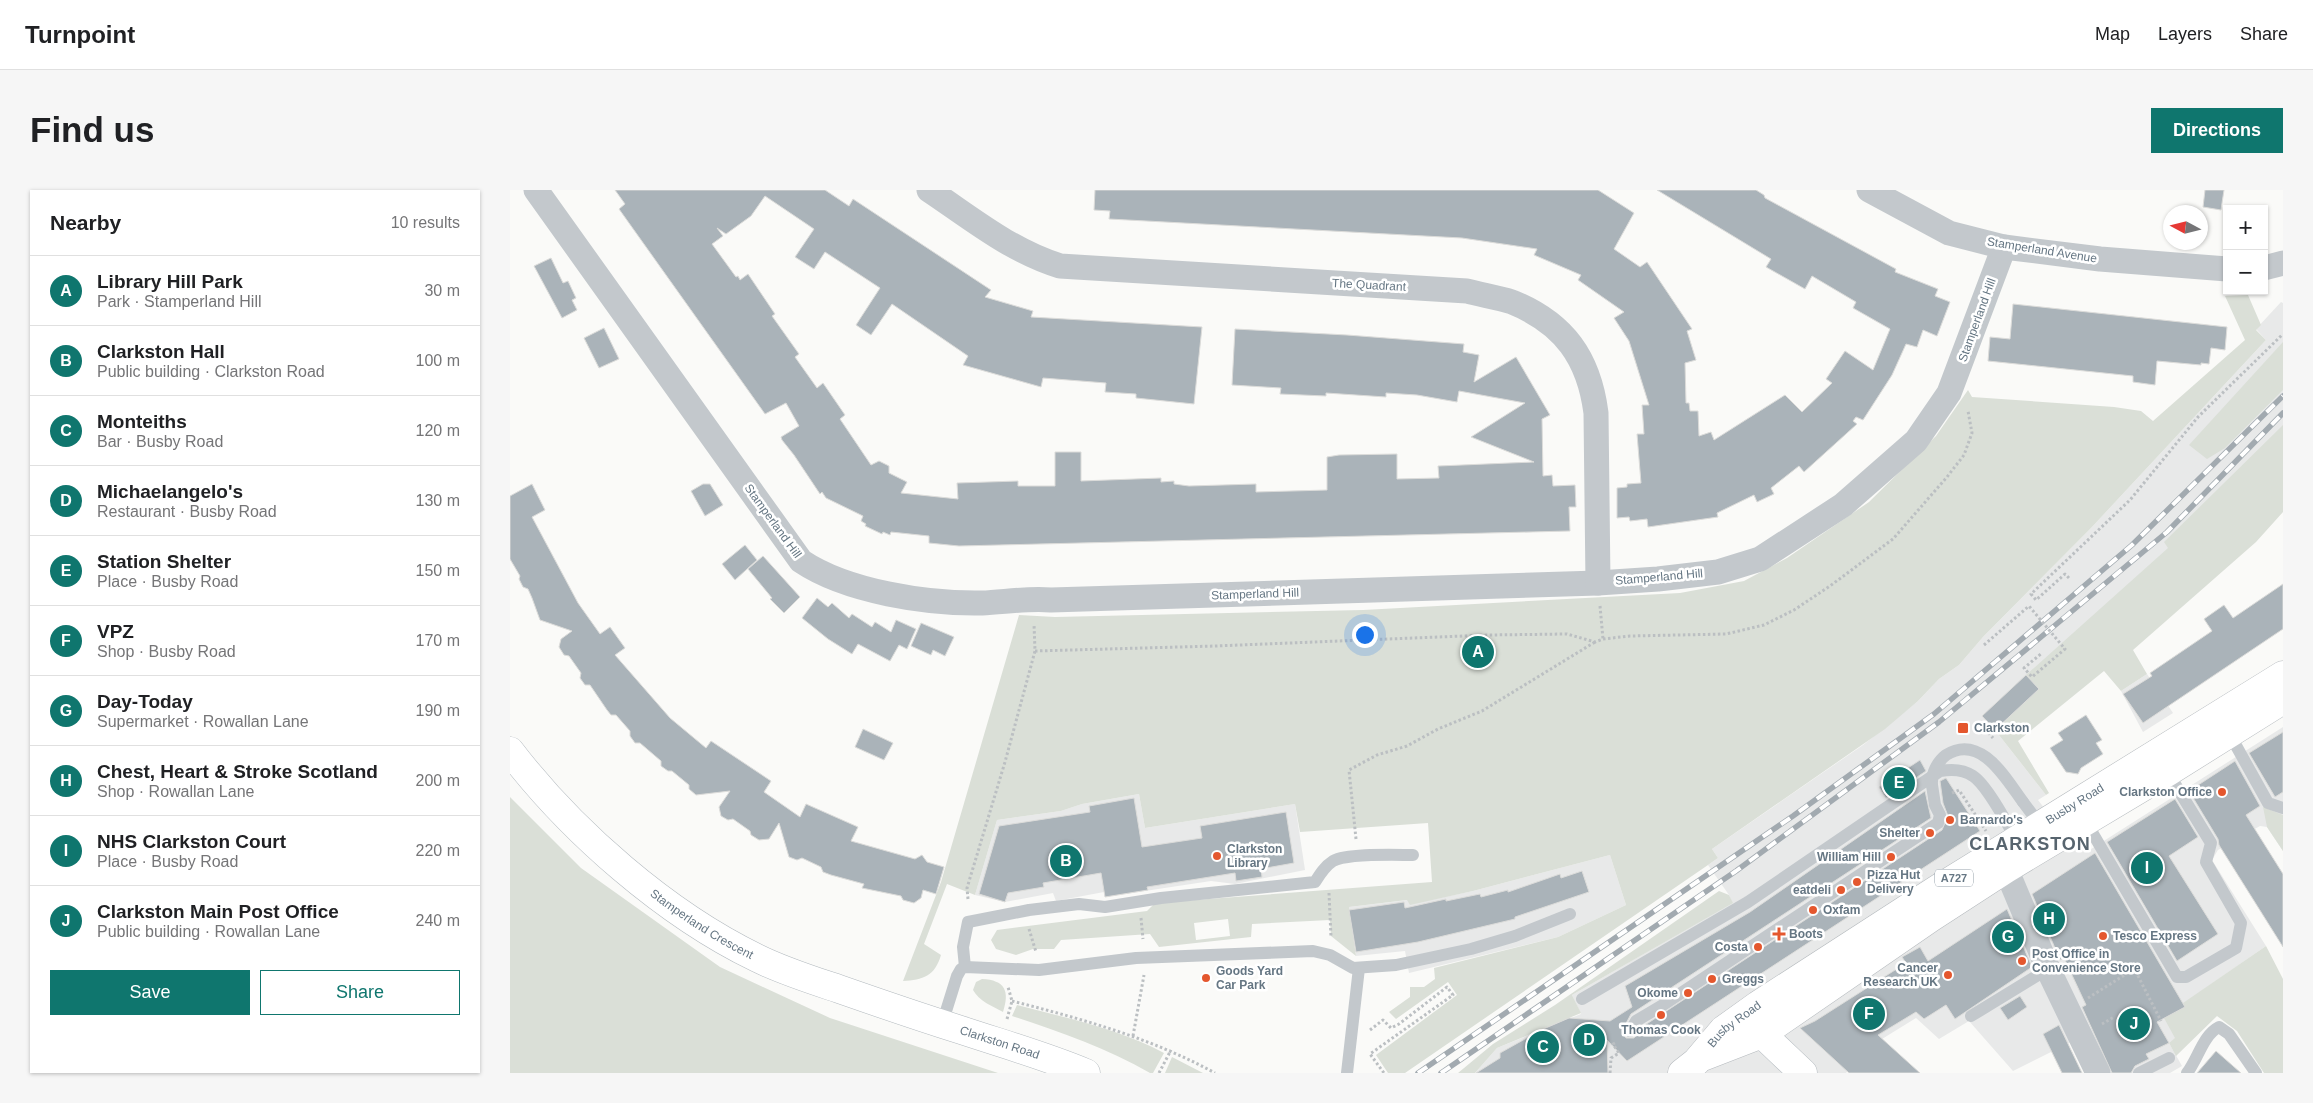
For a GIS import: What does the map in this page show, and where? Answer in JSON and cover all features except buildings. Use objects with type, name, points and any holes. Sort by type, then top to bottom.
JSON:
[{"type":"main road","name":"Busby Road","points":[[1695,1067],[1762,1034],[2006,868],[2086,822],[2162,763],[2283,675]]},
{"type":"main road","name":"Busby Road","points":[[1695,1067],[1732,1023],[1939,888],[2041,826],[2162,763],[2229,732],[2283,700]]},
{"type":"main road","name":"Stamperland Crescent","points":[[510,751],[530,777],[562,812],[622,866],[666,902],[715,936],[768,963],[942,1024]]},
{"type":"main road","points":[[1732,1023],[1746,1025],[1762,1034],[1803,1073]]},
{"type":"main road","name":"Clarkston Road","points":[[942,1024],[1000,1042],[1086,1073]]},
{"type":"street","name":"Stamperland Hill","points":[[536,190],[802,561],[815,570],[846,583],[903,596],[955,603],[1034,599],[1166,598],[1598,583],[1718,572],[1760,559],[1843,505],[1916,441],[1949,393],[2004,247]]},
{"type":"street","name":"The Quadrant","points":[[929,190],[991,232],[1035,258],[1060,266],[1466,290],[1510,302],[1538,315],[1562,336],[1580,356],[1592,388],[1596,413],[1598,583]]},
{"type":"street","name":"Stamperland Avenue","points":[[1869,190],[1950,233],[2004,247],[2100,259],[2223,269]]},
{"type":"street","points":[[2268,267],[2283,263]]},
{"type":"street","points":[[2006,868],[2048,969],[2098,1073]]},
{"type":"lane","points":[[2229,732],[2268,803],[2283,808]]},
{"type":"lane","points":[[1630,1031],[1636,1021],[1664,1005],[1938,823],[1940,815],[1935,805],[1932,786],[1934,772],[1941,760],[1953,752],[1976,751],[1992,761],[2041,826]]},
{"type":"lane","points":[[2086,822],[2177,977],[2186,977],[2236,948],[2241,923],[2206,862],[2211,843],[2162,763]]},
{"type":"lane","points":[[1582,999],[1748,902],[1940,771],[1958,770],[1972,775],[1979,780],[2017,841]]},
{"type":"lane","points":[[965,967],[963,947],[968,922],[1029,910],[1079,904],[1105,907],[1161,898],[1315,882],[1326,867],[1335,860],[1358,856],[1413,855]]},
{"type":"lane","points":[[942,1024],[957,976],[961,969],[965,967],[1038,970],[1082,963],[1144,958],[1313,951],[1330,955],[1353,968],[1396,965],[1471,949],[1515,936],[1570,914]]},
{"type":"lane","points":[[1347,1073],[1359,968]]},
{"type":"lane","points":[[1971,1016],[2048,969]]},
{"type":"lane","points":[[2187,1073],[2194,1065],[2212,1031],[2219,1027],[2229,1034],[2256,1073]]},
{"type":"lane","points":[[2139,1073],[2169,1058]]},
{"type":"path","points":[[2069,578],[2065,574],[2036,600],[2031,594],[2130,500],[2198,417],[2283,334]]},
{"type":"path","points":[[1598,583],[1603,639]]},
{"type":"path","points":[[1984,645],[2029,606],[2065,649],[2032,677],[2024,668],[2042,653]]},
{"type":"path","points":[[1358,856],[1349,770],[1377,755],[1407,746],[1438,729],[1482,711],[1595,642]]},
{"type":"path","points":[[968,899],[967,888],[1005,762],[1035,651]]},
{"type":"path","points":[[1959,790],[1973,811]]},
{"type":"path","points":[[1326,867],[1331,936]]},
{"type":"path","points":[[1028,925],[1035,950]]},
{"type":"path","points":[[1132,1036],[1143,986],[1143,938]]},
{"type":"path","points":[[2068,1010],[2131,971],[2136,972],[2161,1021]]},
{"type":"path","points":[[1384,1073],[1370,1054],[1453,995],[1447,987],[1399,1024]]},
{"type":"path","points":[[1012,1001],[1072,1016],[1132,1036],[1171,1050],[1215,1073]]},
{"type":"path","points":[[1610,1073],[1611,1058],[1619,1053],[1613,1044],[1615,1042]]},
{"type":"path","points":[[1159,1073],[1171,1050]]},
{"type":"shaded area","points":[[2248,295],[2261,325],[2256,330],[2266,340],[2092,527],[1983,637],[1959,665],[1939,679],[1918,701],[1885,729],[1712,849],[1718,858],[1405,1073],[1388,1073],[1376,1055],[1457,995],[1448,982],[1396,1019],[1389,1012],[1410,997],[1410,987],[1424,987],[1435,979],[1434,968],[1558,937],[1626,905],[1610,855],[1473,891],[1410,905],[1407,900],[1349,907],[1356,956],[1331,936],[1330,920],[1252,924],[1251,937],[1159,947],[1150,934],[1061,940],[1054,949],[1033,949],[1016,955],[996,949],[991,940],[997,930],[1147,911],[1155,903],[1432,882],[1428,823],[1300,832],[1295,804],[1145,828],[1139,794],[1082,804],[1061,811],[997,820],[975,895],[947,884],[924,944],[941,955],[935,968],[927,976],[903,981],[941,882],[1019,615],[1055,617],[1363,610],[1680,593],[1744,581],[1787,558],[1869,502],[1936,436],[1968,390],[1972,397],[2114,407],[2141,411],[2153,421],[2245,340],[2225,296]],"holes":[[[1228,919],[1230,936],[1196,940],[1194,923]]]},
{"type":"shaded area","points":[[2281,302],[2283,303],[2283,475],[1995,730],[2046,795],[2038,800],[2061,830],[2088,851],[2283,727],[2283,851],[2267,827],[2260,826],[2218,850],[2212,860],[2266,946],[2184,1003],[2186,1007],[2176,1038],[2169,1043],[2182,1066],[2170,1073],[2107,1073],[2071,1042],[2013,1071],[1969,1021],[1939,1039],[1916,1018],[1882,1039],[1878,1036],[1846,1073],[1475,1073],[1497,1048],[1581,1014],[1572,995],[1732,903],[1729,895],[1708,865],[1718,858],[1712,849],[1863,745],[1918,701],[1939,679],[1959,665],[1983,637],[2092,527],[2266,340],[2256,329]]},
{"type":"shaded area","points":[[2283,342],[2283,390],[2225,448],[2207,459],[2189,445]]},
{"type":"shaded area","points":[[2283,425],[2283,512],[2256,542],[2133,650],[2147,674],[2121,691],[2104,671],[2018,741],[2049,793],[2046,795],[1995,730],[2039,689],[2026,675],[2168,548],[2164,542]]},
{"type":"shaded area","points":[[2147,674],[2173,713],[2143,732],[2121,691]]},
{"type":"shaded area","points":[[1139,794],[1145,828],[1295,804],[1305,870],[1235,884],[1211,881],[1105,897],[1104,892],[1056,901],[1053,893],[1005,902],[975,895],[997,820],[1061,811],[1082,804]]},
{"type":"shaded area","points":[[510,797],[581,868],[720,967],[830,1018],[998,1073],[510,1073]]},
{"type":"shaded area","points":[[2263,807],[2283,815],[2283,851],[2267,827]]},
{"type":"shaded area","points":[[1610,855],[1626,905],[1558,937],[1409,973],[1405,951],[1356,956],[1349,907],[1408,900],[1411,904],[1473,891]]},
{"type":"shaded area","points":[[1719,891],[1729,895],[1733,903],[1572,995],[1581,1013],[1497,1048],[1475,1073],[1458,1073],[1493,1044],[1555,1005]]},
{"type":"shaded area","points":[[2266,946],[2283,979],[2283,1073],[2264,1073],[2237,1031],[2217,1016],[2176,1056],[2169,1043],[2175,1038],[2164,1018],[2185,1007],[2183,1003]]},
{"type":"shaded area","points":[[982,979],[1001,984],[1004,988],[1006,998],[1003,1012],[982,1000],[973,990],[976,982]]},
{"type":"shaded area","points":[[1017,1005],[1111,1031],[1164,1053],[1153,1073],[1150,1073],[1100,1048],[1012,1016]]},
{"type":"shaded area","points":[[1172,1057],[1203,1073],[1165,1073]]},
{"type":"railway","points":[[1418,1073],[1793,816],[1934,714],[2132,545],[2283,396]]},
{"type":"railway","points":[[1441,1073],[1736,871],[1939,722],[2167,532],[2283,413]]},
{"type":"place","name":"Library Hill Park","points":[[1478,652]]},
{"type":"place","name":"Clarkston","points":[[1963,728]]},
{"type":"place","name":"Station Shelter","points":[[1899,783]]},
{"type":"place","name":"Clarkston Office","points":[[2222,792]]},
{"type":"place","name":"Barnardo's","points":[[1950,820]]},
{"type":"place","name":"Shelter","points":[[1930,833]]},
{"type":"place","name":"Clarkston Library","points":[[1217,856]]},
{"type":"place","name":"William Hill","points":[[1891,857]]},
{"type":"place","name":"Clarkston Hall","points":[[1066,861]]},
{"type":"place","name":"NHS Clarkston Court","points":[[2147,868]]},
{"type":"place","name":"Pizza Hut Delivery","points":[[1857,882]]},
{"type":"place","name":"eatdeli","points":[[1841,890]]},
{"type":"place","name":"Oxfam","points":[[1813,910]]},
{"type":"place","name":"Chest, Heart & Stroke Scotland","points":[[2049,919]]},
{"type":"place","name":"Boots","points":[[1779,934]]},
{"type":"place","name":"Tesco Express","points":[[2103,936]]},
{"type":"place","name":"Day-Today","points":[[2008,937]]},
{"type":"place","name":"Costa","points":[[1758,947]]},
{"type":"place","name":"Post Office in Convenience Store","points":[[2022,961]]},
{"type":"place","name":"Cancer Research UK","points":[[1948,975]]},
{"type":"place","name":"Goods Yard Car Park","points":[[1206,978]]},
{"type":"place","name":"Greggs","points":[[1712,979]]},
{"type":"place","name":"Okome","points":[[1688,993]]},
{"type":"place","name":"VPZ","points":[[1869,1014]]},
{"type":"place","name":"Thomas Cook","points":[[1661,1015]]},
{"type":"place","name":"Clarkston Main Post Office","points":[[2134,1024]]},
{"type":"place","name":"Michaelangelo's","points":[[1589,1040]]},
{"type":"place","name":"Monteiths","points":[[1543,1047]]},
{"type":"district","name":"CLARKSTON","points":[[2030,844]]}]
